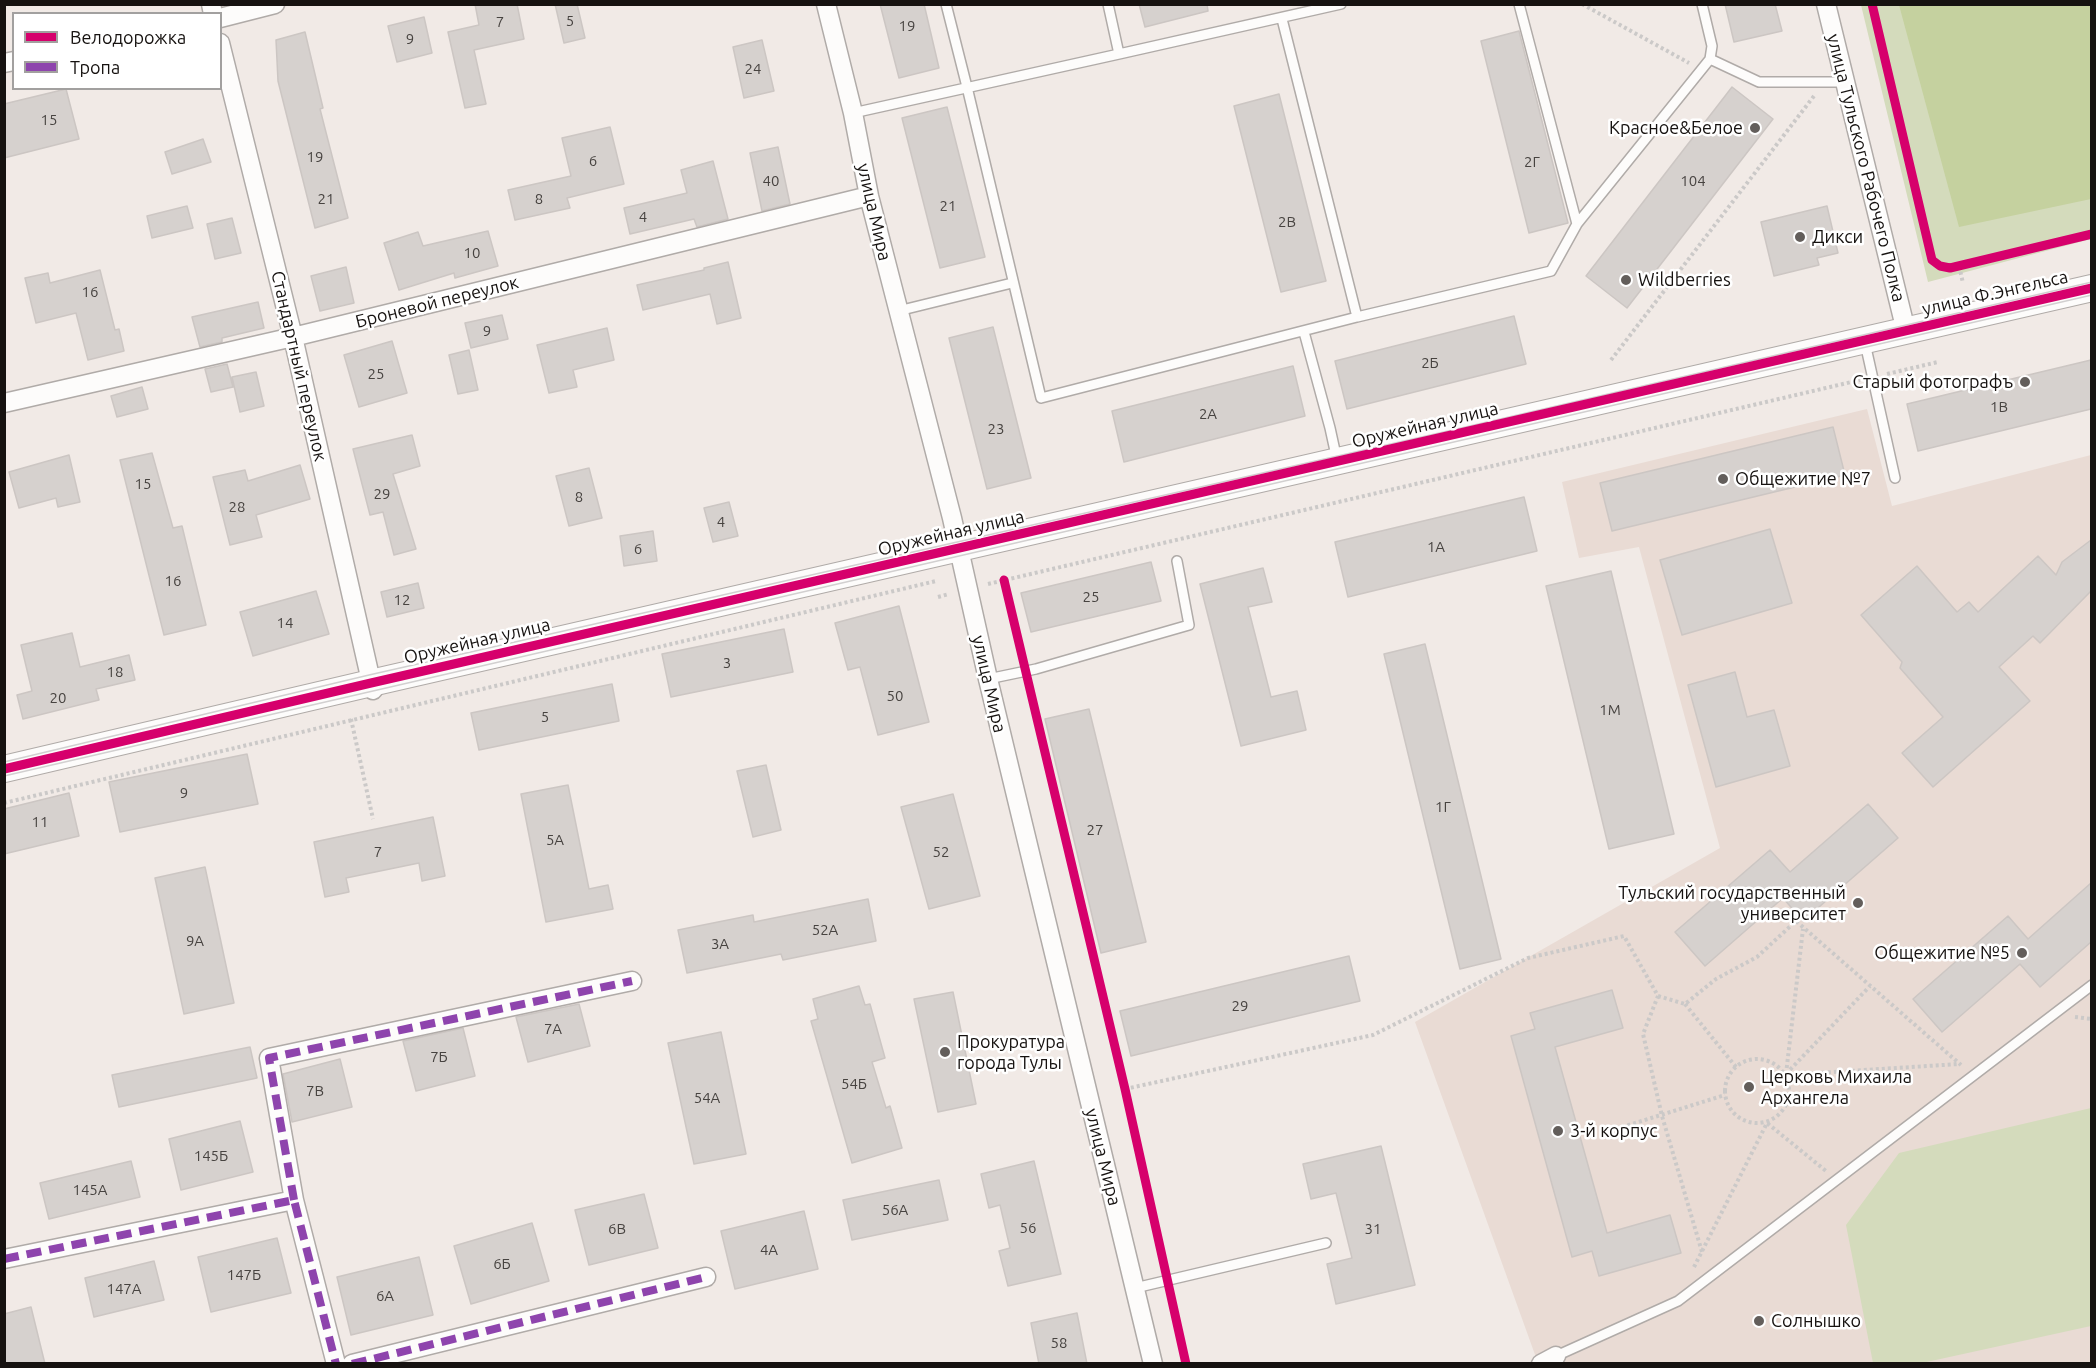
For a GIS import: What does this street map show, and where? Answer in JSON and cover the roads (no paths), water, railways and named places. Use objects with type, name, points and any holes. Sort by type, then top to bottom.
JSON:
[{"type":"street","points":[[222,17],[275,4]]},
{"type":"street","name":"улица Мира","points":[[826,4],[853,113],[869,196],[959,548],[988,680],[1153,1364]]},
{"type":"street","name":"улица Тульского Рабочего Полка","points":[[1826,4],[1906,331]]},
{"type":"street","name":"Стандартный переулок","points":[[222,51],[293,337],[372,686]]},
{"type":"street","name":"Броневой переулок","points":[[4,403],[293,337],[869,196]]},
{"type":"street","name":"улица Ф.Энгельса","points":[[1906,331],[2091,288]]},
{"type":"street","name":"Оружейная улица","points":[[4,769],[1906,331]]},
{"type":"street","points":[[336,1364],[294,1200],[269,1058],[632,981]]},
{"type":"street","points":[[4,1259],[294,1200]]},
{"type":"street","points":[[352,1364],[706,1277]]},
{"type":"lane","points":[[946,4],[1041,399],[1357,317],[1551,271],[1577,224],[1710,59],[1712,46],[1702,4]]},
{"type":"lane","points":[[1108,4],[1119,54]]},
{"type":"lane","points":[[853,113],[1341,4]]},
{"type":"lane","points":[[1519,4],[1577,224]]},
{"type":"lane","points":[[1282,19],[1357,317]]},
{"type":"lane","points":[[1710,59],[1760,82],[1845,82]]},
{"type":"lane","points":[[898,311],[1012,283]]},
{"type":"lane","points":[[1304,332],[1337,462]]},
{"type":"lane","points":[[1865,340],[1895,478]]},
{"type":"lane","points":[[988,680],[1025,672],[1189,625],[1177,561]]},
{"type":"lane","points":[[1548,1360],[1678,1300],[2091,985]]},
{"type":"lane","points":[[1135,1288],[1326,1243]]},
{"type":"tram line","points":[[4,762],[369,675],[1457,429],[2092,282]]},
{"type":"tram line","points":[[4,776],[2092,295]]},
{"type":"place","name":"Красное&Белое","points":[[1755,128]]},
{"type":"place","name":"Дикси","points":[[1800,237]]},
{"type":"place","name":"Wildberries","points":[[1626,280]]},
{"type":"place","name":"Старый фотографъ","points":[[2025,382]]},
{"type":"place","name":"Общежитие №7","points":[[1723,479]]},
{"type":"place","name":"Тульский государственный университет","points":[[1858,903]]},
{"type":"place","name":"Общежитие №5","points":[[2022,953]]},
{"type":"place","name":"Прокуратура города Тулы","points":[[945,1052]]},
{"type":"place","name":"Церковь Михаила Архангела","points":[[1749,1087]]},
{"type":"place","name":"3-й корпус","points":[[1558,1131]]},
{"type":"place","name":"Солнышко","points":[[1759,1321]]}]
